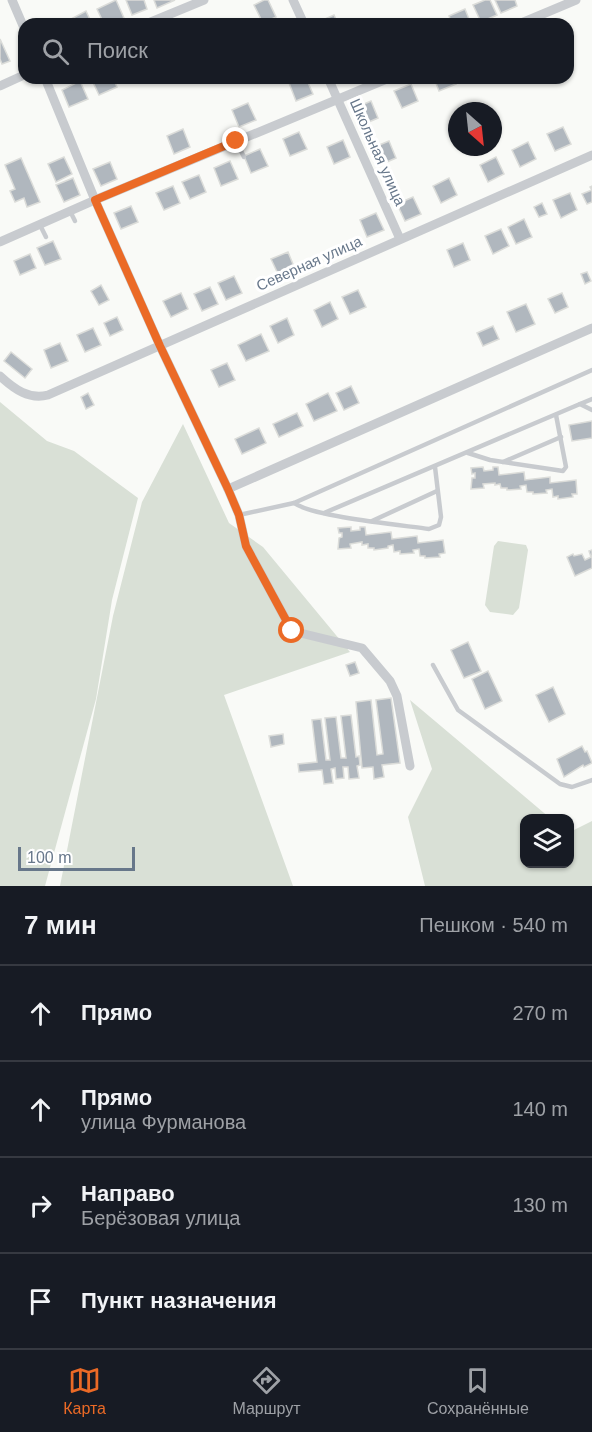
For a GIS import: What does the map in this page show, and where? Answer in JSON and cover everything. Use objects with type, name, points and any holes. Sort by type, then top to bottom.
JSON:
[{"type":"street","points":[[12,0],[20,18]]},
{"type":"street","points":[[160,18],[204,0]]},
{"type":"street","points":[[293,0],[301,18]]},
{"type":"street","points":[[533,18],[576,0]]},
{"type":"street","points":[[0,86],[18,78]]},
{"type":"street","points":[[47,84],[95,200],[160,346],[228,489],[239,515],[246,546],[292,631],[362,648],[390,681],[397,696],[410,766]]},
{"type":"street","name":"Школьная улица","points":[[330,84],[400,239]]},
{"type":"street","points":[[0,242],[95,200],[375,84]]},
{"type":"street","name":"Северная улица","points":[[0,376],[26,395],[38,398],[592,154]]},
{"type":"street","points":[[228,489],[592,328]]},
{"type":"lane","points":[[236,141],[244,157]]},
{"type":"lane","points":[[70,211],[75,221]]},
{"type":"lane","points":[[40,225],[46,237]]},
{"type":"lane","points":[[239,515],[294,503],[592,370]]},
{"type":"lane","points":[[324,513],[592,399]]},
{"type":"lane","points":[[580,404],[592,410]]},
{"type":"lane","points":[[468,453],[503,462],[563,471],[566,467],[556,415]]},
{"type":"lane","points":[[503,462],[561,437]]},
{"type":"lane","points":[[294,503],[301,508],[324,513],[429,530],[439,525],[441,517],[435,467]]},
{"type":"lane","points":[[372,521],[437,492]]},
{"type":"lane","points":[[433,665],[458,710],[560,784],[572,787],[592,780]]},
{"type":"shaded area","points":[[0,402],[47,441],[74,451],[138,498],[112,600],[96,699],[45,886],[0,886]]},
{"type":"shaded area","points":[[183,424],[229,523],[263,547],[350,652],[224,695],[293,886],[60,886],[113,616],[142,502]]},
{"type":"shaded area","points":[[498,541],[526,545],[528,550],[519,608],[513,615],[490,612],[485,605],[494,546]]},
{"type":"shaded area","points":[[410,700],[545,814],[520,814],[520,868],[574,868],[574,830],[592,821],[592,886],[425,886],[408,817],[432,769]]},
{"type":"building","points":[[116,0],[124,18],[101,18],[97,9]]},
{"type":"building","points":[[126,0],[144,0],[147,9],[132,15]]},
{"type":"building","points":[[154,0],[175,0],[157,8]]},
{"type":"building","points":[[268,0],[276,17],[260,18],[254,5]]},
{"type":"building","points":[[490,0],[497,15],[490,18],[479,18],[473,5]]},
{"type":"building","points":[[495,0],[515,0],[517,6],[501,13]]},
{"type":"building","points":[[465,9],[469,18],[450,18],[449,16]]},
{"type":"building","points":[[86,11],[89,18],[73,18]]},
{"type":"building","points":[[0,39],[10,61],[2,64],[0,59]]},
{"type":"building","points":[[74,84],[81,84],[88,99],[69,107],[62,90]]},
{"type":"building","points":[[94,84],[116,84],[117,87],[99,95]]},
{"type":"building","points":[[289,84],[309,84],[313,94],[296,101]]},
{"type":"building","points":[[411,84],[418,101],[402,108],[394,91]]},
{"type":"building","points":[[436,84],[456,84],[439,91]]},
{"type":"building","points":[[371,101],[378,118],[362,125],[355,108]]},
{"type":"building","points":[[248,103],[256,120],[239,127],[232,110]]},
{"type":"building","points":[[563,127],[571,144],[555,151],[547,134]]},
{"type":"building","points":[[183,129],[190,147],[174,154],[167,136]]},
{"type":"building","points":[[299,132],[307,149],[290,156],[283,139]]},
{"type":"building","points":[[343,140],[350,157],[334,164],[327,147]]},
{"type":"building","points":[[389,141],[396,158],[380,165],[372,148]]},
{"type":"building","points":[[528,142],[536,159],[520,167],[512,150]]},
{"type":"building","points":[[260,149],[268,166],[251,173],[244,156]]},
{"type":"building","points":[[64,157],[72,174],[56,182],[48,164]]},
{"type":"building","points":[[496,157],[504,174],[488,182],[480,165]]},
{"type":"building","points":[[21,158],[40,202],[27,207],[24,198],[15,202],[10,191],[15,189],[5,165]]},
{"type":"building","points":[[230,161],[238,179],[221,186],[214,168]]},
{"type":"building","points":[[110,162],[117,179],[101,186],[93,169]]},
{"type":"building","points":[[199,175],[206,192],[190,199],[182,182]]},
{"type":"building","points":[[73,178],[80,195],[64,202],[56,185]]},
{"type":"building","points":[[449,178],[457,195],[441,203],[433,186]]},
{"type":"building","points":[[173,186],[180,203],[164,210],[156,193]]},
{"type":"building","points":[[592,190],[592,202],[587,204],[582,194]]},
{"type":"building","points":[[570,193],[577,210],[561,218],[553,200]]},
{"type":"building","points":[[413,197],[421,214],[405,221],[397,204]]},
{"type":"building","points":[[542,203],[547,214],[539,217],[534,207]]},
{"type":"building","points":[[131,206],[138,222],[121,229],[114,213]]},
{"type":"building","points":[[376,213],[384,230],[367,237],[360,220]]},
{"type":"building","points":[[524,219],[532,237],[516,244],[508,227]]},
{"type":"building","points":[[501,229],[509,246],[493,254],[485,236]]},
{"type":"building","points":[[53,241],[61,259],[45,265],[37,248]]},
{"type":"building","points":[[463,243],[470,260],[454,267],[447,250]]},
{"type":"building","points":[[288,252],[295,269],[279,276],[271,259]]},
{"type":"building","points":[[30,254],[36,268],[20,275],[14,261]]},
{"type":"building","points":[[587,272],[591,281],[585,284],[581,274]]},
{"type":"building","points":[[234,276],[242,293],[226,300],[218,283]]},
{"type":"building","points":[[101,285],[109,300],[99,305],[91,291]]},
{"type":"building","points":[[210,287],[218,304],[202,311],[194,294]]},
{"type":"building","points":[[358,290],[366,307],[350,314],[342,297]]},
{"type":"building","points":[[181,293],[188,309],[171,317],[163,301]]},
{"type":"building","points":[[562,293],[568,307],[555,313],[548,299]]},
{"type":"building","points":[[330,302],[338,319],[322,327],[314,310]]},
{"type":"building","points":[[526,304],[535,324],[516,332],[507,312]]},
{"type":"building","points":[[117,317],[123,330],[110,336],[104,323]]},
{"type":"building","points":[[287,318],[294,335],[278,343],[270,326]]},
{"type":"building","points":[[493,326],[499,339],[483,346],[477,333]]},
{"type":"building","points":[[93,328],[101,345],[85,352],[77,335]]},
{"type":"building","points":[[261,334],[269,351],[246,361],[238,345]]},
{"type":"building","points":[[60,343],[68,361],[51,368],[44,350]]},
{"type":"building","points":[[11,352],[32,369],[25,378],[4,361]]},
{"type":"building","points":[[227,363],[235,380],[219,387],[211,370]]},
{"type":"building","points":[[351,386],[359,403],[344,410],[336,393]]},
{"type":"building","points":[[88,393],[94,405],[86,409],[81,397]]},
{"type":"building","points":[[328,393],[337,411],[314,421],[306,404]]},
{"type":"building","points":[[297,413],[303,426],[279,437],[273,424]]},
{"type":"building","points":[[592,421],[592,438],[572,441],[569,425]]},
{"type":"building","points":[[259,428],[266,443],[242,454],[235,439]]},
{"type":"building","points":[[483,467],[484,471],[498,467],[499,475],[524,472],[525,480],[550,477],[550,483],[576,480],[577,494],[572,494],[573,497],[558,499],[558,496],[553,497],[552,489],[546,490],[547,493],[533,494],[533,492],[527,492],[526,485],[520,486],[521,489],[507,490],[495,483],[483,484],[484,488],[471,489],[475,473],[472,474],[471,468]]},
{"type":"building","points":[[351,527],[351,531],[365,527],[366,535],[391,532],[392,539],[417,536],[418,543],[443,540],[445,553],[439,554],[440,557],[425,558],[425,556],[420,556],[419,549],[413,550],[414,553],[400,554],[400,551],[394,552],[393,545],[374,550],[374,548],[368,548],[368,544],[362,545],[362,542],[350,544],[351,548],[338,549],[342,533],[339,533],[338,528]]},
{"type":"building","points":[[592,550],[592,568],[575,576],[567,557],[582,554],[585,560],[591,557],[589,551]]},
{"type":"building","points":[[468,642],[481,671],[464,678],[451,650]]},
{"type":"building","points":[[355,662],[359,673],[350,676],[346,665]]},
{"type":"building","points":[[488,671],[502,701],[485,709],[472,679]]},
{"type":"building","points":[[553,687],[565,714],[549,722],[536,695]]},
{"type":"building","points":[[391,698],[400,763],[382,765],[384,777],[374,779],[373,767],[362,768],[356,702],[371,700],[377,755],[383,754],[376,700]]},
{"type":"building","points":[[351,715],[356,757],[359,756],[360,765],[357,766],[359,778],[349,779],[348,767],[343,767],[344,778],[336,779],[335,768],[331,769],[333,783],[324,784],[322,770],[299,772],[298,764],[317,762],[312,720],[321,719],[326,760],[330,760],[325,718],[336,717],[341,758],[346,758],[341,716]]},
{"type":"building","points":[[283,734],[284,744],[271,747],[269,736]]},
{"type":"building","points":[[582,746],[592,763],[584,767],[583,765],[564,777],[557,759]]},
{"type":"route","points":[[236,141],[95,200],[160,346],[228,489],[239,515],[246,546],[292,631]]}]
